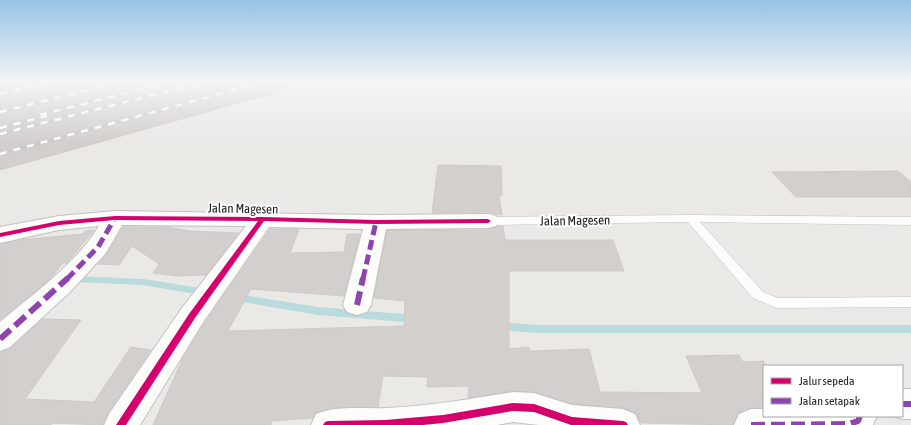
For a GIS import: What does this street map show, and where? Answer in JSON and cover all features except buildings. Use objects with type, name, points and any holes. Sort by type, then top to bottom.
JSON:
[{"type":"street","name":"Jalan Magesen","points":[[0,235],[59,223],[115,218],[263,219],[376,222],[488,221]]},
{"type":"street","points":[[0,339],[68,277],[98,247],[115,218]]},
{"type":"street","points":[[120,425],[210,292],[263,219]]},
{"type":"street","points":[[357,305],[376,222]]},
{"type":"street","points":[[328,425],[385,424],[443,419],[513,407],[534,408],[572,421],[623,425]]},
{"type":"street","points":[[750,425],[849,424],[858,421],[860,417]]},
{"type":"lane","name":"Jalan Magesen","points":[[488,221],[691,218],[911,221]]},
{"type":"lane","points":[[691,218],[758,296],[777,303],[911,302]]},
{"type":"waterway","points":[[74,279],[143,282],[318,311],[415,319]]},
{"type":"waterway","points":[[498,326],[539,329],[911,329]]},
{"type":"railway","points":[[0,112],[41,102]]},
{"type":"railway","points":[[40,115],[92,102]]},
{"type":"railway","points":[[0,134],[126,102]]},
{"type":"railway","points":[[0,154],[191,102]]},
{"type":"railway","points":[[0,128],[47,116]]},
{"type":"marked path","points":[[0,339],[61,285],[98,247],[115,218]]},
{"type":"marked path","points":[[357,305],[376,222]]},
{"type":"marked path","points":[[903,404],[911,404]]},
{"type":"marked path","points":[[751,425],[849,424],[858,421],[860,417]]},
{"type":"cycle path","points":[[0,235],[59,223],[115,218],[376,222],[488,221]]},
{"type":"cycle path","points":[[121,425],[192,316],[263,219]]},
{"type":"cycle path","points":[[328,425],[385,424],[443,419],[513,407],[534,408],[572,421],[623,425]]}]
